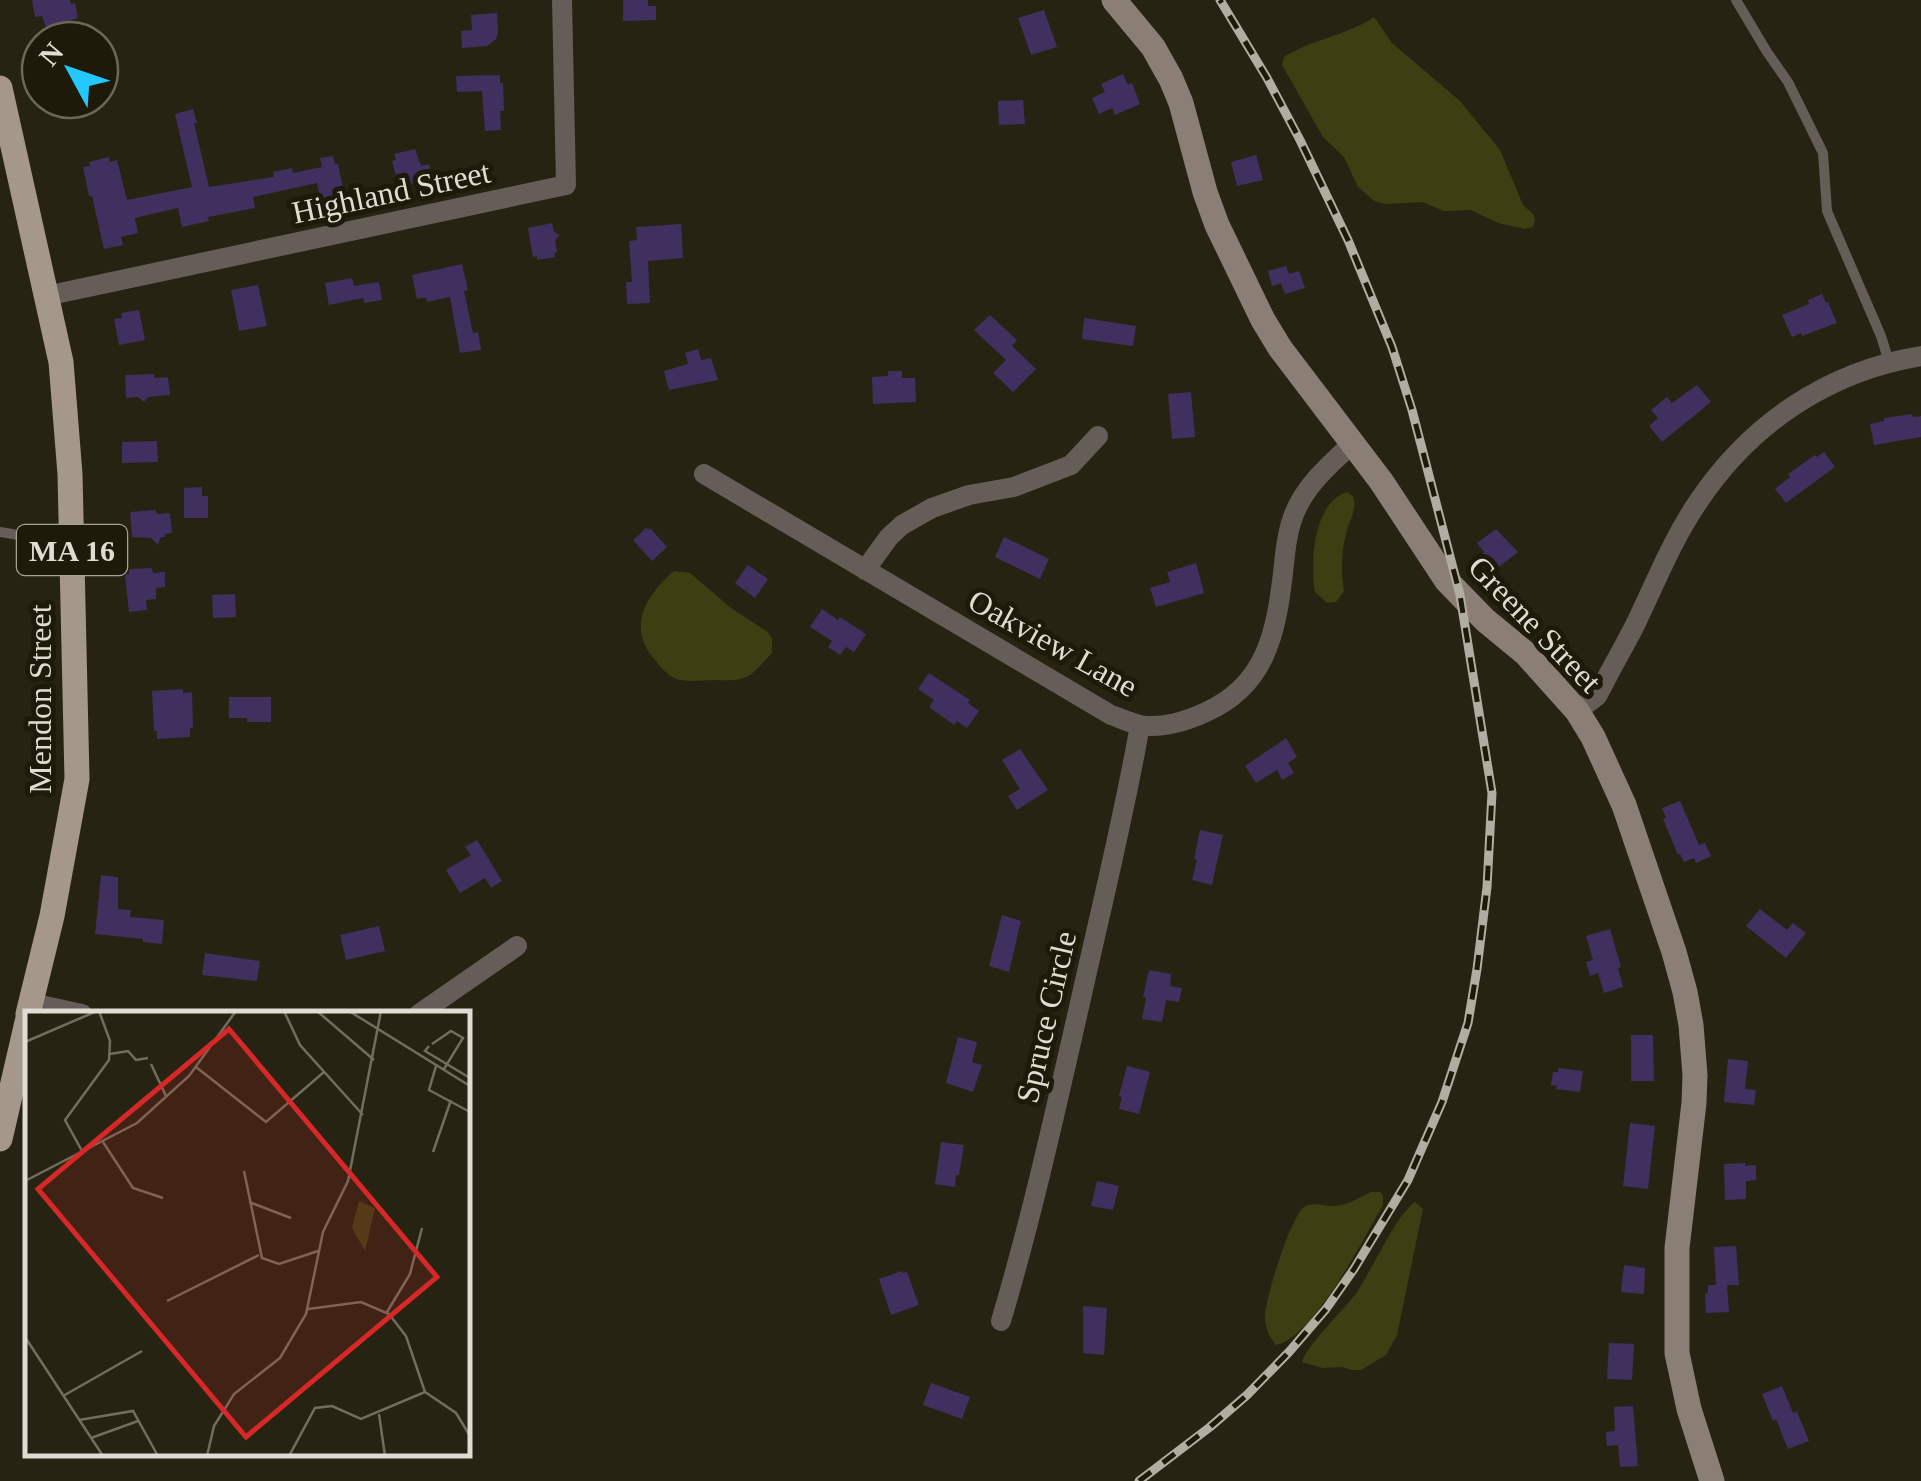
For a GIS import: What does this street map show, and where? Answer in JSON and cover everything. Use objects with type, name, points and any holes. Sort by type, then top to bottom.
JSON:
[{"type":"main road","name":"Mendon Street","points":[[0,88],[60,362],[72,544],[77,779],[52,916],[29,1011]]},
{"type":"main road","name":"Mendon Street","points":[[0,1137],[25,1028]]},
{"type":"street","name":"Highland Street","points":[[46,296],[566,185],[562,0]]},
{"type":"street","name":"Greene Street","points":[[1114,0],[1146,38],[1171,79],[1211,210],[1280,348],[1398,506],[1446,581],[1525,653],[1577,711],[1624,805],[1685,992],[1696,1075],[1677,1248],[1677,1353],[1684,1391],[1712,1481]]},
{"type":"street","points":[[1577,711],[1597,696],[1696,505],[1727,462],[1765,425],[1812,394],[1836,381],[1921,356]]},
{"type":"street","points":[[865,570],[902,524],[969,495],[1014,487],[1071,466],[1098,436]]},
{"type":"street","name":"Oakview Lane","points":[[704,474],[1111,714],[1140,725],[1169,724],[1222,705],[1259,668],[1278,616],[1292,519],[1314,482],[1353,443]]},
{"type":"street","name":"Spruce Circle","points":[[1001,1321],[1047,1150],[1130,786],[1140,725]]},
{"type":"street","points":[[423,1011],[517,946]]},
{"type":"lane","points":[[1736,0],[1788,82],[1823,153],[1827,211],[1890,363]]},
{"type":"lane","points":[[0,532],[72,544]]},
{"type":"shaded area","points":[[1374,17],[1392,43],[1460,101],[1500,150],[1523,205],[1533,214],[1533,227],[1498,223],[1471,210],[1444,211],[1422,202],[1386,204],[1374,201],[1358,187],[1344,157],[1323,137],[1282,65],[1284,57],[1295,51]]},
{"type":"shaded area","points":[[1347,492],[1353,496],[1354,506],[1343,548],[1344,591],[1336,602],[1327,603],[1315,592],[1316,535],[1327,508]]},
{"type":"shaded area","points":[[674,571],[690,573],[731,608],[768,632],[772,653],[750,675],[732,680],[683,680],[668,674],[652,656],[641,633],[641,621],[649,599]]},
{"type":"shaded area","points":[[1371,1192],[1383,1195],[1383,1205],[1351,1262],[1306,1324],[1276,1345],[1267,1328],[1266,1307],[1292,1225],[1308,1205],[1340,1205]]},
{"type":"shaded area","points":[[1415,1202],[1423,1209],[1397,1335],[1386,1355],[1361,1370],[1323,1368],[1302,1362],[1316,1339],[1355,1295],[1392,1231]]},
{"type":"building","points":[[32,0],[70,0],[75,3],[78,18],[43,20],[42,16],[35,17]]},
{"type":"building","points":[[623,0],[648,0],[648,6],[656,6],[656,20],[623,21]]},
{"type":"building","points":[[1044,10],[1057,47],[1031,55],[1018,18]]},
{"type":"building","points":[[497,13],[496,39],[487,46],[462,48],[461,31],[472,30],[471,15]]},
{"type":"building","points":[[1123,74],[1128,85],[1132,83],[1140,104],[1115,115],[1112,108],[1099,114],[1092,98],[1105,92],[1101,84]]},
{"type":"building","points":[[500,75],[504,111],[500,111],[501,130],[485,131],[482,91],[457,92],[456,76]]},
{"type":"building","points":[[1023,100],[1025,124],[999,125],[998,101]]},
{"type":"building","points":[[193,109],[209,187],[274,177],[273,172],[292,168],[293,173],[322,167],[320,158],[333,156],[338,164],[342,198],[321,203],[317,183],[253,197],[255,208],[208,217],[209,221],[182,227],[178,208],[135,218],[138,233],[121,237],[123,245],[104,249],[83,167],[109,157],[110,162],[117,160],[127,200],[192,187],[175,114]]},
{"type":"building","points":[[415,149],[421,166],[429,164],[433,178],[399,187],[392,161],[396,160],[394,154]]},
{"type":"building","points":[[1256,155],[1263,180],[1237,186],[1231,162]]},
{"type":"building","points":[[552,223],[554,232],[560,235],[555,240],[555,257],[537,260],[537,256],[533,257],[528,228]]},
{"type":"building","points":[[681,224],[683,258],[648,261],[650,303],[627,304],[626,282],[632,282],[629,241],[637,240],[636,227]]},
{"type":"building","points":[[462,264],[473,333],[478,332],[481,350],[460,353],[450,297],[427,302],[426,297],[417,299],[412,275]]},
{"type":"building","points":[[1286,266],[1289,274],[1299,271],[1305,288],[1285,294],[1281,283],[1272,286],[1268,271]]},
{"type":"building","points":[[352,278],[354,286],[379,282],[382,300],[364,303],[363,298],[329,305],[325,283]]},
{"type":"building","points":[[258,285],[267,326],[239,331],[231,290]]},
{"type":"building","points":[[1822,294],[1837,323],[1792,337],[1782,315]]},
{"type":"building","points":[[139,310],[145,340],[119,345],[114,319],[122,318],[121,313]]},
{"type":"building","points":[[990,315],[1017,340],[1012,346],[1036,369],[1013,392],[993,373],[1006,360],[974,330]]},
{"type":"building","points":[[1084,318],[1136,326],[1133,346],[1082,339]]},
{"type":"building","points":[[698,349],[701,360],[711,358],[718,380],[669,390],[664,371],[688,364],[685,353]]},
{"type":"building","points":[[888,371],[902,371],[902,378],[915,378],[916,402],[873,404],[872,377],[888,376]]},
{"type":"building","points":[[154,374],[154,378],[168,377],[170,395],[148,397],[144,402],[138,397],[126,398],[125,375]]},
{"type":"building","points":[[1697,385],[1711,402],[1662,442],[1649,426],[1658,418],[1651,410],[1667,397],[1672,403]]},
{"type":"building","points":[[1191,392],[1195,437],[1172,439],[1168,394]]},
{"type":"building","points":[[1912,414],[1921,416],[1921,437],[1874,445],[1870,424]]},
{"type":"building","points":[[157,441],[158,462],[122,463],[122,442]]},
{"type":"building","points":[[1824,452],[1835,467],[1786,503],[1775,489],[1790,477],[1788,474]]},
{"type":"building","points":[[202,487],[202,496],[208,496],[208,518],[184,518],[184,488]]},
{"type":"building","points":[[156,510],[157,514],[170,513],[172,533],[161,537],[158,545],[151,538],[132,537],[130,512]]},
{"type":"building","points":[[646,528],[667,547],[652,561],[633,540]]},
{"type":"building","points":[[1496,529],[1518,552],[1495,570],[1477,543]]},
{"type":"building","points":[[1004,537],[1049,559],[1040,579],[995,557]]},
{"type":"building","points":[[1196,563],[1204,593],[1156,607],[1150,588],[1170,582],[1167,572]]},
{"type":"building","points":[[748,565],[768,579],[755,598],[735,583]]},
{"type":"building","points":[[152,568],[153,573],[165,572],[165,587],[156,588],[156,599],[146,600],[147,610],[129,612],[125,575],[129,569]]},
{"type":"building","points":[[235,594],[236,617],[213,618],[212,595]]},
{"type":"building","points":[[822,609],[866,634],[854,652],[846,647],[840,655],[828,647],[832,641],[810,627]]},
{"type":"building","points":[[929,673],[970,700],[968,703],[979,711],[967,728],[957,721],[954,725],[929,707],[934,700],[918,689]]},
{"type":"building","points":[[183,689],[183,693],[192,692],[190,737],[157,739],[152,691]]},
{"type":"building","points":[[229,697],[271,697],[271,722],[229,718]]},
{"type":"building","points":[[1286,738],[1297,757],[1288,763],[1294,773],[1282,780],[1277,770],[1256,783],[1245,766]]},
{"type":"building","points":[[1020,749],[1048,790],[1017,810],[1008,796],[1020,789],[1002,760]]},
{"type":"building","points":[[1680,801],[1699,845],[1705,843],[1711,856],[1696,863],[1694,858],[1684,862],[1678,855],[1663,819],[1666,818],[1662,808]]},
{"type":"building","points":[[1200,830],[1223,835],[1212,885],[1192,880]]},
{"type":"building","points":[[477,840],[502,881],[491,888],[485,878],[460,893],[446,870],[471,855],[465,847]]},
{"type":"building","points":[[101,875],[118,877],[118,909],[131,910],[130,917],[164,920],[162,944],[95,934]]},
{"type":"building","points":[[1760,909],[1787,930],[1793,923],[1806,933],[1786,958],[1746,926]]},
{"type":"building","points":[[1002,915],[1021,921],[1009,972],[989,966]]},
{"type":"building","points":[[379,926],[385,951],[346,960],[340,935]]},
{"type":"building","points":[[1610,929],[1623,987],[1604,993],[1598,973],[1590,976],[1586,962],[1593,960],[1586,936]]},
{"type":"building","points":[[205,953],[260,961],[257,981],[202,975]]},
{"type":"building","points":[[1149,970],[1171,974],[1170,986],[1182,988],[1179,1002],[1166,1000],[1162,1022],[1142,1019]]},
{"type":"building","points":[[1631,1035],[1653,1035],[1654,1081],[1631,1081]]},
{"type":"building","points":[[958,1037],[977,1042],[972,1062],[982,1065],[973,1092],[946,1083]]},
{"type":"building","points":[[1728,1059],[1748,1061],[1745,1089],[1756,1090],[1754,1105],[1724,1102]]},
{"type":"building","points":[[1127,1066],[1150,1072],[1139,1114],[1119,1109]]},
{"type":"building","points":[[1558,1068],[1583,1071],[1580,1092],[1551,1085],[1553,1072],[1558,1072]]},
{"type":"building","points":[[1630,1123],[1655,1126],[1648,1189],[1623,1186]]},
{"type":"building","points":[[941,1142],[964,1145],[955,1187],[935,1184]]},
{"type":"building","points":[[1724,1164],[1756,1165],[1756,1180],[1746,1181],[1746,1199],[1725,1200]]},
{"type":"building","points":[[1097,1181],[1119,1186],[1113,1210],[1091,1206]]},
{"type":"building","points":[[1736,1246],[1739,1285],[1727,1285],[1729,1312],[1706,1313],[1708,1285],[1716,1285],[1714,1247]]},
{"type":"building","points":[[1624,1265],[1645,1268],[1644,1294],[1621,1292]]},
{"type":"building","points":[[907,1272],[919,1305],[891,1315],[879,1279]]},
{"type":"building","points":[[1083,1306],[1107,1308],[1104,1355],[1083,1353]]},
{"type":"building","points":[[1609,1343],[1634,1344],[1632,1380],[1607,1379]]},
{"type":"building","points":[[931,1383],[970,1397],[962,1419],[923,1405]]},
{"type":"building","points":[[1782,1386],[1809,1441],[1788,1449],[1762,1394]]},
{"type":"building","points":[[1633,1406],[1638,1466],[1620,1467],[1618,1445],[1607,1446],[1606,1432],[1615,1431],[1614,1407]]},
{"type":"railway","points":[[1139,1481],[1210,1427],[1289,1352],[1354,1269],[1408,1180],[1442,1102],[1468,1023],[1487,887],[1492,793],[1460,595],[1412,410],[1392,347],[1348,240],[1267,78],[1220,0]]}]
